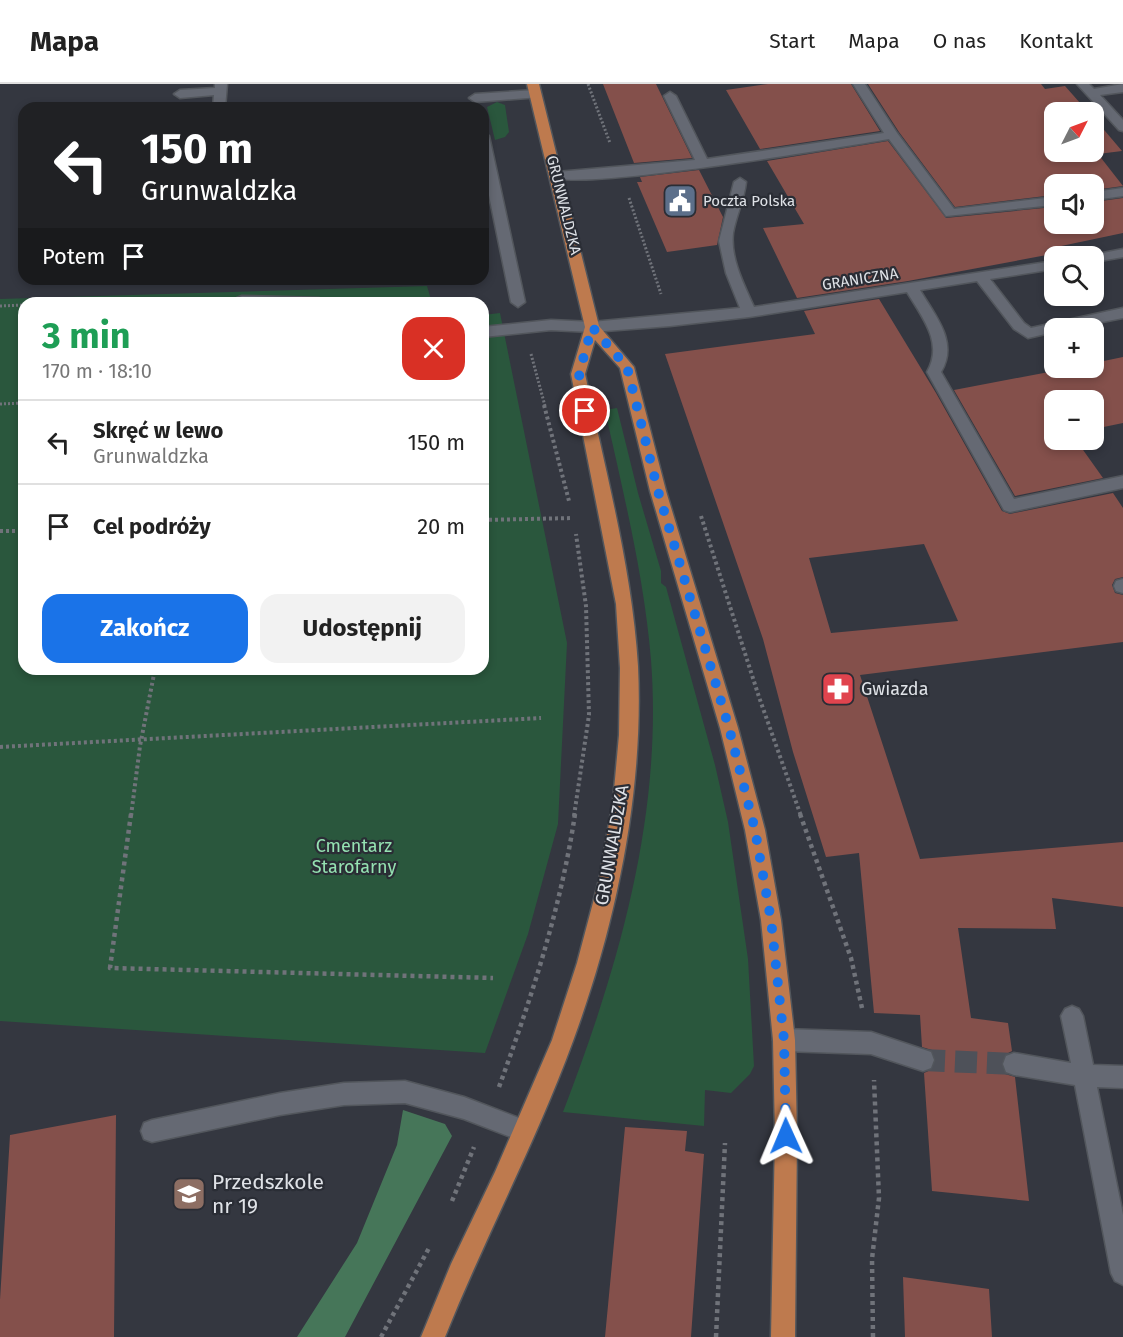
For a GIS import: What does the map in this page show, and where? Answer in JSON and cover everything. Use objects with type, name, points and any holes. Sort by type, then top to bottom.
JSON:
[{"type":"main road","name":"GRUNWALDZKA","points":[[534,89],[592,327],[627,367],[658,491],[729,728],[755,830],[771,920],[784,1040],[786,1136],[783,1337]]},
{"type":"main road","name":"GRUNWALDZKA","points":[[433,1337],[459,1272],[524,1131],[562,1041],[587,963],[609,880],[624,779],[629,668],[624,604],[579,374],[592,327]]},
{"type":"street","points":[[472,84],[476,102]]},
{"type":"street","points":[[859,84],[892,135],[951,213],[1044,202]]},
{"type":"street","points":[[180,94],[221,87],[220,102]]},
{"type":"street","points":[[1087,89],[1123,88]]},
{"type":"street","points":[[480,102],[534,89]]},
{"type":"street","points":[[1087,89],[1123,127]]},
{"type":"street","points":[[670,96],[703,164]]},
{"type":"street","points":[[557,176],[621,174],[703,164],[892,135]]},
{"type":"street","points":[[489,164],[518,302]]},
{"type":"street","points":[[740,182],[738,204],[726,235],[734,281],[749,312]]},
{"type":"street","points":[[1104,195],[1123,192]]},
{"type":"street","points":[[1104,256],[1123,253]]},
{"type":"street","name":"GRANICZNA","points":[[489,331],[551,325],[592,327],[749,312],[1044,267]]},
{"type":"street","points":[[982,278],[1019,326],[1028,333],[1123,312]]},
{"type":"street","points":[[912,288],[939,336],[944,353],[941,364],[934,372],[1010,506],[1123,482]]},
{"type":"street","points":[[1072,1016],[1123,1273]]},
{"type":"street","points":[[784,1040],[871,1043],[923,1060]]},
{"type":"street","points":[[1014,1064],[1083,1076],[1123,1077]]},
{"type":"street","points":[[152,1131],[280,1104],[344,1094],[405,1092],[487,1116],[524,1131]]},
{"type":"path","points":[[588,84],[670,321]]},
{"type":"path","points":[[0,306],[18,305]]},
{"type":"path","points":[[448,1211],[532,996],[570,847],[589,715],[586,606],[573,518],[543,397]]},
{"type":"path","points":[[0,404],[18,403]]},
{"type":"path","points":[[699,508],[759,697],[850,958],[871,1043],[876,1104],[879,1198],[872,1259],[873,1337]]},
{"type":"path","points":[[489,520],[573,518]]},
{"type":"path","points":[[0,531],[18,531]]},
{"type":"path","points":[[154,675],[142,740],[110,968],[493,978]]},
{"type":"path","points":[[0,747],[541,718]]},
{"type":"path","points":[[716,1337],[725,1143]]},
{"type":"path","points":[[381,1337],[434,1240]]},
{"type":"green space","points":[[497,102],[505,105],[509,132],[505,137],[495,140],[489,106]]},
{"type":"green space","name":"Cmentarz Starofarny","points":[[427,286],[430,297],[66,297]]},
{"type":"green space","name":"Cmentarz Starofarny","points":[[18,298],[18,675],[489,675],[489,314],[500,313],[567,643],[558,824],[528,934],[485,1053],[0,1021],[0,299]]},
{"type":"green space","points":[[617,408],[638,493],[661,571],[661,583],[666,587],[715,765],[728,822],[748,959],[754,1066],[750,1074],[731,1093],[705,1090],[704,1126],[563,1112],[602,1003],[618,947],[643,834],[650,776],[653,718],[648,628],[632,534],[605,410]]},
{"type":"green space","points":[[403,1110],[445,1124],[452,1136],[345,1337],[297,1337],[357,1243],[397,1145]]},
{"type":"building","points":[[603,84],[656,84],[692,158],[634,163]]},
{"type":"building","points":[[768,84],[851,84],[880,131],[760,149],[726,90]]},
{"type":"building","points":[[868,84],[1041,84],[1045,89],[1065,86],[1079,102],[1044,102],[1044,162],[1104,162],[1123,186],[1104,189],[1104,174],[1044,174],[1044,196],[955,207],[899,132]]},
{"type":"building","points":[[1104,130],[1122,151],[1104,153]]},
{"type":"building","points":[[888,141],[946,218],[1044,208],[1044,234],[1104,234],[1104,201],[1123,198],[1123,233],[1061,246],[1044,246],[1044,256],[908,281],[797,298],[763,228],[804,224],[767,161]]},
{"type":"building","name":"Poczta Polska","points":[[699,170],[723,217],[717,245],[667,252],[637,182],[642,182],[640,177]]},
{"type":"building","points":[[879,299],[936,393],[1002,511],[1010,514],[1113,493],[1123,508],[1123,577],[1115,579],[1112,585],[1115,593],[1123,595],[1123,642],[860,675],[920,859],[1123,842],[1123,907],[1052,898],[1056,929],[958,928],[971,1018],[1008,1023],[1012,1051],[1004,1055],[1001,1065],[1005,1074],[1015,1077],[1029,1201],[932,1191],[924,1073],[933,1069],[936,1059],[932,1050],[922,1047],[920,1015],[874,1013],[859,853],[826,857],[793,752],[763,639],[665,354],[815,334],[804,311]],"holes":[[[924,544],[958,621],[831,633],[809,558]]]},
{"type":"building","points":[[1123,357],[1123,423],[1104,427],[1104,390],[1044,390],[1044,450],[1083,450],[1103,478],[1015,496],[954,390],[1044,373],[1044,378],[1104,378],[1104,361]]},
{"type":"building","points":[[116,1115],[114,1337],[0,1337],[0,1300],[10,1135]]},
{"type":"building","points":[[625,1127],[687,1131],[685,1151],[704,1154],[691,1337],[605,1337]]},
{"type":"building","points":[[903,1277],[989,1289],[992,1337],[905,1337]]},
{"type":"tunnel","points":[[923,1060],[1014,1064]]},
{"type":"place","name":"Poczta Polska","points":[[680,201]]},
{"type":"place","name":"Gwiazda","points":[[838,689]]},
{"type":"place","name":"Przedszkole nr 19","points":[[189,1194]]},
{"type":"route","points":[[585,411],[579,374],[592,327],[627,367],[630,387],[658,491],[729,728],[755,830],[771,920],[784,1040],[786,1136]]}]
